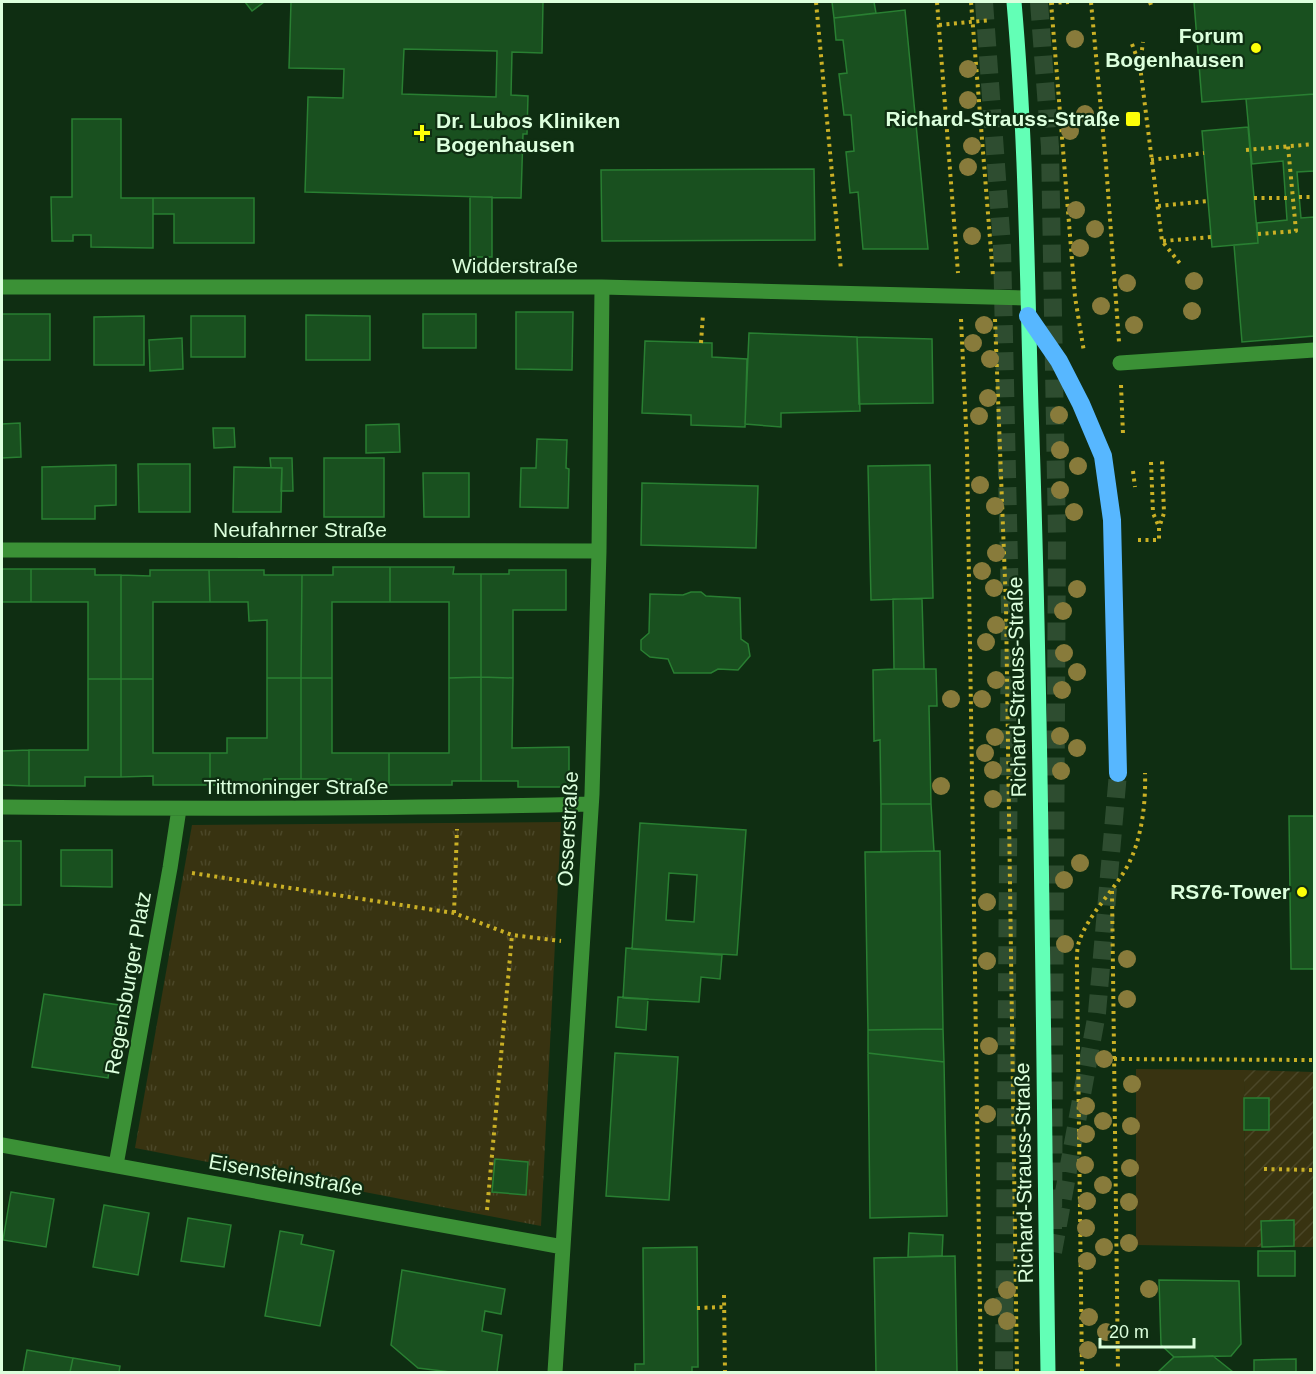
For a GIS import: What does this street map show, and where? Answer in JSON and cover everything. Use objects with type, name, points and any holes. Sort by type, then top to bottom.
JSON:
[{"type":"highway","points":[[1028,316],[1059,361],[1081,404],[1103,456],[1112,520],[1118,773]]},
{"type":"main road","name":"Richard-Strauss-Straße","points":[[1014,2],[1026,171],[1036,563],[1048,1372]]},
{"type":"street","name":"Widderstraße","points":[[2,287],[602,287],[1028,298]]},
{"type":"street","name":"Osserstraße","points":[[555,1372],[591,804],[599,550],[602,287]]},
{"type":"street","points":[[1120,363],[1314,350]]},
{"type":"street","name":"Neufahrner Straße","points":[[2,550],[599,550]]},
{"type":"street","name":"Tittmoninger Straße","points":[[2,807],[457,808],[591,804]]},
{"type":"street","name":"Regensburger Platz","points":[[116,1165],[170,868],[178,809]]},
{"type":"street","name":"Eisensteinstraße","points":[[2,1145],[563,1247]]},
{"type":"path","points":[[816,2],[841,274]]},
{"type":"path","points":[[938,2],[960,297],[968,459],[981,1372]]},
{"type":"path","points":[[971,2],[995,298],[1006,606],[1017,1372]]},
{"type":"path","points":[[1071,2],[1051,2],[1075,297],[1085,353]]},
{"type":"path","points":[[1090,2],[1106,164],[1120,363],[1122,431],[1117,421]]},
{"type":"path","points":[[939,25],[991,20]]},
{"type":"path","points":[[1140,66],[1143,42]]},
{"type":"path","points":[[1132,44],[1140,66],[1162,241],[1182,266]]},
{"type":"path","points":[[1246,150],[1314,144]]},
{"type":"path","points":[[1258,234],[1296,231],[1288,146]]},
{"type":"path","points":[[1152,160],[1204,153]]},
{"type":"path","points":[[1299,197],[1314,197]]},
{"type":"path","points":[[1254,198],[1287,198]]},
{"type":"path","points":[[1158,206],[1208,201]]},
{"type":"path","points":[[1162,241],[1211,237]]},
{"type":"path","points":[[701,343],[704,308]]},
{"type":"path","points":[[1138,540],[1158,540],[1164,513],[1162,461]]},
{"type":"path","points":[[1151,462],[1154,513],[1159,528]]},
{"type":"path","points":[[454,914],[457,808]]},
{"type":"path","points":[[191,873],[454,914],[512,935],[569,942]]},
{"type":"path","points":[[1082,1372],[1077,971],[1079,941],[1093,913],[1112,890],[1118,1372]]},
{"type":"path","points":[[485,1232],[512,935]]},
{"type":"path","points":[[1114,1059],[1314,1060]]},
{"type":"path","points":[[1264,1169],[1314,1170]]},
{"type":"path","points":[[724,1295],[724,1372]]},
{"type":"path","points":[[698,1308],[724,1307]]},
{"type":"green space","points":[[561,822],[541,1226],[135,1148],[192,825]]},
{"type":"green space","points":[[1136,1069],[1244,1070],[1245,1247],[1136,1245]]},
{"type":"green space","points":[[1244,1070],[1314,1072],[1314,1247],[1245,1247]]},
{"type":"building","points":[[245,2],[264,2],[252,11]]},
{"type":"building","points":[[291,2],[543,2],[542,53],[512,52],[511,95],[528,96],[527,134],[523,134],[521,198],[305,192],[308,97],[343,98],[344,69],[289,68]],"holes":[[[404,49],[497,51],[496,97],[402,94]]]},
{"type":"building","points":[[832,2],[874,2],[876,13],[834,18]]},
{"type":"building","name":"Forum Bogenhausen","points":[[1194,2],[1314,2],[1314,94],[1202,102]]},
{"type":"building","points":[[905,10],[928,249],[863,249],[858,192],[850,193],[846,152],[854,151],[851,115],[844,115],[839,74],[847,73],[843,40],[836,40],[834,18]]},
{"type":"building","points":[[1314,94],[1314,171],[1297,172],[1301,218],[1314,217],[1314,336],[1242,342],[1234,245],[1258,243],[1257,223],[1287,220],[1283,161],[1252,164],[1246,99]]},
{"type":"building","points":[[72,119],[121,119],[121,198],[153,198],[153,248],[91,247],[91,235],[73,235],[73,241],[52,241],[51,197],[72,197]]},
{"type":"building","points":[[1248,127],[1258,243],[1212,247],[1202,131]]},
{"type":"building","points":[[814,169],[815,240],[602,241],[601,170]]},
{"type":"building","points":[[470,197],[492,197],[492,257],[470,257]]},
{"type":"building","points":[[153,198],[254,198],[254,243],[174,243],[174,214],[153,214]]},
{"type":"building","points":[[516,312],[573,312],[572,370],[516,369]]},
{"type":"building","points":[[2,314],[50,314],[50,360],[2,360]]},
{"type":"building","points":[[423,314],[476,314],[476,348],[423,348]]},
{"type":"building","points":[[306,315],[370,316],[370,360],[306,360]]},
{"type":"building","points":[[144,316],[144,365],[94,365],[94,317]]},
{"type":"building","points":[[191,316],[245,316],[245,357],[191,357]]},
{"type":"building","points":[[749,333],[857,337],[860,411],[781,413],[781,427],[745,424]]},
{"type":"building","points":[[857,337],[932,339],[933,403],[859,404]]},
{"type":"building","points":[[182,338],[183,369],[150,371],[149,340]]},
{"type":"building","points":[[645,341],[712,343],[712,357],[747,359],[745,427],[691,425],[691,415],[642,413]]},
{"type":"building","points":[[20,423],[21,457],[2,458],[2,424]]},
{"type":"building","points":[[399,424],[400,452],[366,453],[366,425]]},
{"type":"building","points":[[213,428],[234,428],[235,447],[214,448]]},
{"type":"building","points":[[537,439],[567,440],[568,508],[520,507],[521,468],[536,468]]},
{"type":"building","points":[[270,458],[292,458],[293,491],[281,491],[282,468],[271,468]]},
{"type":"building","points":[[324,458],[384,458],[384,517],[324,517]]},
{"type":"building","points":[[138,464],[190,464],[190,512],[139,512]]},
{"type":"building","points":[[116,465],[116,505],[95,506],[95,519],[42,519],[42,467]]},
{"type":"building","points":[[930,465],[933,598],[871,600],[868,466]]},
{"type":"building","points":[[234,467],[282,468],[281,512],[233,512]]},
{"type":"building","points":[[423,473],[469,473],[469,517],[424,517]]},
{"type":"building","points":[[642,483],[758,486],[756,548],[641,545]]},
{"type":"building","points":[[333,567],[390,567],[390,602],[332,602],[332,678],[301,678],[302,575],[333,575]]},
{"type":"building","points":[[390,567],[454,567],[453,574],[481,574],[481,677],[449,678],[449,602],[390,602]]},
{"type":"building","points":[[2,569],[31,569],[31,602],[2,602]]},
{"type":"building","points":[[31,569],[95,569],[95,575],[121,575],[121,679],[88,679],[88,602],[31,602]]},
{"type":"building","points":[[150,570],[209,570],[210,602],[153,602],[153,679],[121,679],[121,575],[150,576]]},
{"type":"building","points":[[209,570],[264,570],[264,575],[302,575],[301,678],[267,678],[267,620],[249,621],[248,602],[210,602]]},
{"type":"building","points":[[509,570],[566,570],[566,610],[513,610],[513,678],[481,677],[481,574],[509,574]]},
{"type":"building","points":[[701,592],[706,596],[740,598],[741,639],[748,644],[750,656],[738,670],[718,669],[711,673],[674,673],[668,659],[650,657],[641,650],[641,640],[649,633],[650,594],[683,595]]},
{"type":"building","points":[[893,599],[922,599],[924,669],[894,669]]},
{"type":"building","points":[[936,669],[937,706],[929,706],[931,804],[881,804],[880,740],[874,741],[873,670]]},
{"type":"building","points":[[481,677],[481,781],[452,781],[452,785],[389,785],[389,753],[449,753],[449,678]]},
{"type":"building","points":[[481,677],[513,678],[512,748],[569,747],[569,787],[518,787],[518,781],[481,781]]},
{"type":"building","points":[[267,678],[301,678],[301,779],[264,779],[263,785],[210,785],[210,753],[227,753],[227,738],[267,738]]},
{"type":"building","points":[[301,678],[332,678],[332,753],[389,753],[389,785],[351,785],[351,779],[301,779]]},
{"type":"building","points":[[88,679],[121,679],[121,777],[85,777],[85,786],[29,786],[29,750],[88,750]]},
{"type":"building","points":[[121,679],[153,679],[153,753],[210,753],[210,785],[153,785],[153,776],[121,777]]},
{"type":"building","points":[[29,750],[29,786],[2,785],[2,751]]},
{"type":"building","points":[[881,804],[931,804],[934,851],[881,852]]},
{"type":"building","name":"RS76-Tower","points":[[1289,816],[1314,816],[1314,969],[1291,969]]},
{"type":"building","points":[[640,823],[746,830],[737,955],[632,949]],"holes":[[[669,873],[697,875],[694,922],[666,920]]]},
{"type":"building","points":[[2,841],[21,841],[21,905],[2,905]]},
{"type":"building","points":[[61,850],[112,850],[112,887],[61,886]]},
{"type":"building","points":[[940,851],[943,1029],[868,1030],[865,852]]},
{"type":"building","points":[[626,948],[722,955],[720,979],[701,977],[699,1002],[623,998]]},
{"type":"building","points":[[44,994],[119,1005],[108,1078],[32,1067]]},
{"type":"building","points":[[618,997],[648,999],[646,1030],[616,1027]]},
{"type":"building","points":[[943,1029],[944,1062],[868,1053],[868,1030]]},
{"type":"building","points":[[615,1053],[678,1057],[669,1200],[606,1196]]},
{"type":"building","points":[[868,1053],[944,1062],[947,1216],[870,1218]]},
{"type":"building","points":[[1244,1098],[1269,1098],[1269,1130],[1244,1130]]},
{"type":"building","points":[[495,1159],[528,1162],[526,1195],[492,1192]]},
{"type":"building","points":[[11,1192],[54,1199],[46,1247],[3,1240]]},
{"type":"building","points":[[104,1205],[149,1213],[138,1275],[93,1267]]},
{"type":"building","points":[[188,1218],[231,1225],[224,1267],[181,1261]]},
{"type":"building","points":[[1294,1220],[1294,1246],[1262,1247],[1261,1221]]},
{"type":"building","points":[[280,1231],[303,1235],[301,1244],[334,1251],[320,1326],[265,1316]]},
{"type":"building","points":[[909,1233],[943,1235],[942,1256],[908,1257]]},
{"type":"building","points":[[697,1247],[698,1367],[692,1367],[692,1372],[635,1372],[635,1364],[644,1364],[643,1248]]},
{"type":"building","points":[[1258,1251],[1295,1251],[1295,1276],[1258,1276]]},
{"type":"building","points":[[955,1256],[957,1372],[876,1372],[874,1258]]},
{"type":"building","points":[[402,1270],[505,1289],[501,1314],[485,1311],[482,1331],[502,1335],[497,1372],[450,1372],[418,1368],[391,1345]]},
{"type":"building","points":[[1159,1280],[1239,1281],[1241,1344],[1231,1356],[1174,1357],[1161,1345]]},
{"type":"building","points":[[27,1350],[73,1358],[70,1372],[23,1372]]},
{"type":"building","points":[[1213,1356],[1233,1372],[1158,1372],[1174,1357]]},
{"type":"building","points":[[73,1358],[120,1366],[119,1372],[70,1372]]},
{"type":"building","points":[[1296,1359],[1296,1372],[1254,1372],[1254,1360]]},
{"type":"tunnel","points":[[984,2],[1002,246],[1010,609],[1004,1372]]},
{"type":"tunnel","points":[[1039,2],[1050,147],[1057,536],[1053,1229]]},
{"type":"tunnel","points":[[1053,1252],[1097,1013],[1118,773]]},
{"type":"place","name":"Forum Bogenhausen","points":[[1256,48]]},
{"type":"place","name":"Richard-Strauss-Straße","points":[[1133,119]]},
{"type":"place","name":"Dr. Lubos Kliniken Bogenhausen","points":[[422,133]]},
{"type":"place","name":"RS76-Tower","points":[[1302,892]]}]
